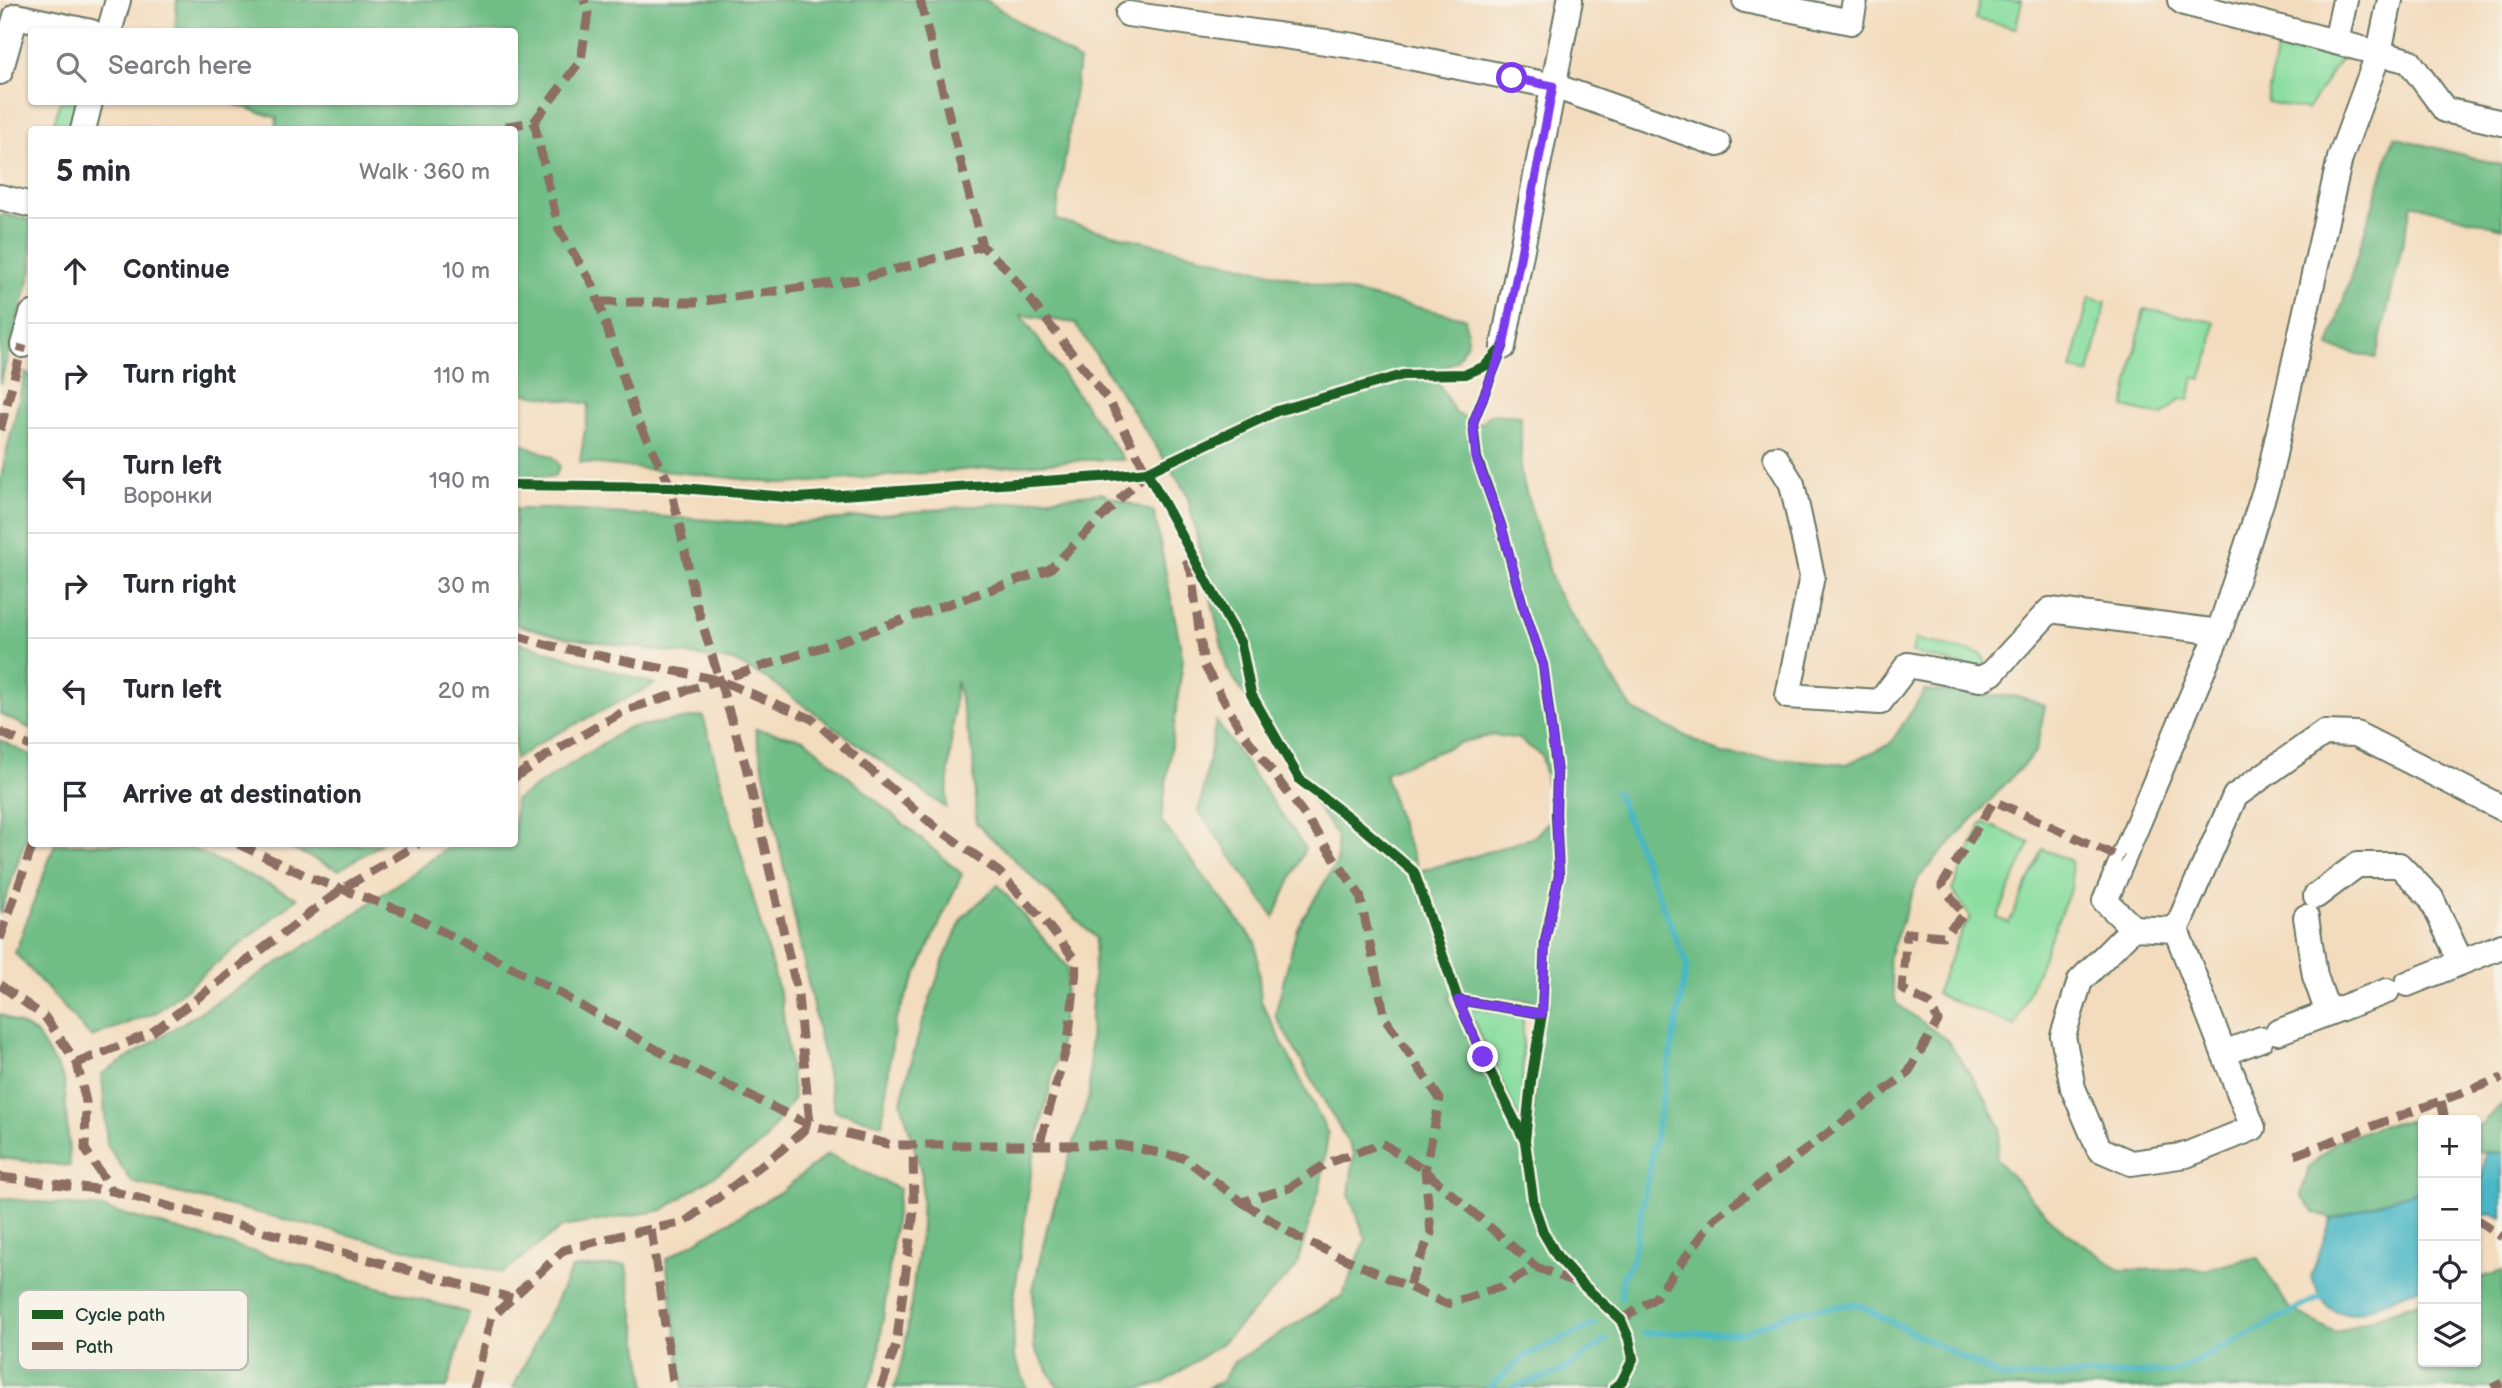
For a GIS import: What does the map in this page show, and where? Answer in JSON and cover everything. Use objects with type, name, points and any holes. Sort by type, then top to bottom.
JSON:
[{"type":"street","points":[[110,28],[118,0]]},
{"type":"street","points":[[1503,347],[1570,0]]},
{"type":"street","points":[[1745,0],[1851,22],[1855,0]]},
{"type":"street","points":[[2180,0],[2409,61],[2445,110],[2502,123]]},
{"type":"street","points":[[2336,42],[2345,0]]},
{"type":"street","points":[[2176,930],[2133,929],[2105,901],[2219,632],[2267,481],[2340,158],[2379,52],[2390,0]]},
{"type":"street","points":[[1128,14],[1354,46],[1553,86],[1718,144]]},
{"type":"street","points":[[0,72],[16,16],[72,28]]},
{"type":"street","points":[[84,126],[89,105]]},
{"type":"street","points":[[0,197],[28,204]]},
{"type":"street","points":[[23,345],[28,328]]},
{"type":"street","points":[[1776,458],[1792,484],[1812,576],[1788,696],[1880,702],[1908,666],[1980,679],[1992,673],[2050,610],[2219,632]]},
{"type":"street","points":[[2133,929],[2080,981],[2063,1036],[2073,1088],[2099,1149],[2131,1163],[2186,1155],[2253,1128],[2176,930],[2235,796],[2324,733],[2356,734],[2502,808]]},
{"type":"street","points":[[2328,1013],[2315,976],[2311,907],[2357,865],[2399,865],[2431,898],[2461,962]]},
{"type":"street","points":[[2224,1053],[2502,946]]},
{"type":"green space","points":[[177,0],[986,0],[1079,61],[1056,220],[1465,318],[1468,341],[1457,360],[1442,369],[1438,382],[1455,413],[1480,424],[1490,414],[1521,416],[1521,475],[1555,589],[1633,710],[1722,754],[1847,764],[1890,744],[1925,690],[2021,697],[2045,706],[2036,751],[1919,877],[1888,959],[1896,1003],[1948,1041],[1982,1092],[2001,1128],[1996,1159],[2055,1224],[2120,1270],[2208,1269],[2257,1257],[2289,1308],[2335,1333],[2418,1302],[2418,1367],[2481,1367],[2481,1277],[2502,1271],[2502,1388],[1207,1388],[1222,1381],[1234,1362],[1343,1295],[1366,1239],[1349,1195],[1354,1153],[1275,1015],[1297,928],[1337,862],[1337,837],[1227,668],[1187,494],[1075,323],[1021,315],[1124,460],[1085,460],[788,484],[580,462],[589,404],[518,392],[518,126],[276,126],[277,118],[237,105],[518,105],[518,28],[175,28]],"holes":[[[1494,735],[1519,739],[1542,756],[1552,818],[1534,837],[1419,871],[1399,821],[1385,773],[1462,742]],[[1451,993],[1535,1001],[1538,1010],[1532,1146],[1522,1145],[1449,999]]]},
{"type":"green space","points":[[1980,0],[2022,0],[2016,28],[1975,19]]},
{"type":"green space","points":[[2278,40],[2345,52],[2307,110],[2267,102]]},
{"type":"green space","points":[[59,105],[77,105],[71,126],[53,126]]},
{"type":"green space","points":[[2394,137],[2502,165],[2502,228],[2412,204],[2376,358],[2329,347]]},
{"type":"green space","points":[[2,214],[28,219],[28,283],[0,384]]},
{"type":"green space","points":[[2089,298],[2106,302],[2089,374],[2071,369]]},
{"type":"green space","points":[[2144,309],[2214,322],[2211,351],[2201,379],[2194,377],[2189,400],[2180,399],[2162,416],[2124,407]]},
{"type":"green space","points":[[25,373],[28,374],[28,728],[0,714],[0,481]]},
{"type":"green space","points":[[518,442],[553,457],[560,466],[554,477],[518,476]]},
{"type":"green space","points":[[1101,493],[1154,512],[1183,660],[1161,821],[1256,943],[1261,1001],[1328,1134],[1321,1183],[1296,1268],[1222,1343],[1166,1381],[1144,1388],[1059,1388],[1034,1348],[1033,1290],[1047,1228],[1089,1096],[1096,938],[976,823],[973,755],[956,680],[946,808],[766,678],[733,661],[562,637],[518,625],[518,509],[554,509],[780,525]]},
{"type":"green space","points":[[1915,639],[1981,654],[1985,665],[1980,669],[1912,653]]},
{"type":"green space","points":[[518,642],[655,684],[548,738],[518,757]]},
{"type":"green space","points":[[703,716],[781,999],[794,1098],[763,1143],[663,1210],[562,1227],[503,1273],[132,1182],[107,1145],[102,1074],[349,918],[449,847],[518,847],[518,798],[627,728]]},
{"type":"green space","points":[[1216,721],[1305,848],[1274,917],[1199,811]]},
{"type":"green space","points":[[755,729],[804,739],[962,874],[895,1021],[882,1124],[835,1111]]},
{"type":"green space","points":[[0,740],[28,754],[28,832],[0,915]]},
{"type":"green space","points":[[1983,822],[2030,843],[1997,918],[2009,923],[2043,849],[2071,861],[2072,885],[2015,1026],[1936,994],[1962,929],[1971,918],[1952,890]]},
{"type":"green space","points":[[54,847],[188,847],[297,898],[157,1012],[91,1037],[15,953]]},
{"type":"green space","points":[[288,847],[376,847],[339,870]]},
{"type":"green space","points":[[998,885],[1068,968],[1059,1048],[1033,1160],[1013,1305],[1014,1356],[1027,1388],[894,1388],[904,1355],[921,1227],[922,1175],[901,1101],[921,1026],[944,959],[963,917]]},
{"type":"green space","points":[[1467,1007],[1523,1017],[1522,1125]]},
{"type":"green space","points":[[0,1014],[36,1033],[64,1079],[70,1166],[0,1158]]},
{"type":"green space","points":[[2502,1104],[2502,1153],[2481,1151],[2481,1124]]},
{"type":"green space","points":[[2418,1119],[2418,1191],[2331,1219],[2314,1212],[2301,1195],[2309,1167],[2336,1141],[2379,1126]]},
{"type":"green space","points":[[828,1154],[899,1189],[877,1367],[867,1388],[683,1388],[666,1259],[783,1190]]},
{"type":"green space","points":[[0,1198],[102,1208],[469,1313],[447,1388],[0,1388]]},
{"type":"green space","points":[[626,1265],[646,1388],[513,1388],[572,1268]]},
{"type":"water","points":[[2485,1153],[2502,1153],[2502,1218],[2491,1213],[2481,1216]]},
{"type":"water","points":[[2418,1191],[2418,1288],[2360,1312],[2349,1314],[2333,1311],[2324,1301],[2311,1277],[2331,1219]]},
{"type":"waterway","points":[[1616,792],[1687,965],[1632,1262],[1622,1278],[1621,1298]]},
{"type":"waterway","points":[[1644,1333],[1742,1333],[1793,1312],[1856,1304],[2003,1378],[2175,1372],[2328,1293]]},
{"type":"waterway","points":[[1489,1388],[1525,1356],[1595,1324]]},
{"type":"waterway","points":[[1511,1388],[1563,1371],[1606,1340]]},
{"type":"marked path","points":[[534,122],[581,60],[588,13],[584,0]]},
{"type":"marked path","points":[[920,0],[982,246],[1006,268],[1111,404],[1149,477]]},
{"type":"marked path","points":[[474,1388],[491,1318],[564,1250],[685,1222],[779,1152],[810,1125],[798,995],[746,767],[696,603],[671,487],[636,417],[593,285],[559,230],[534,122],[507,126]]},
{"type":"marked path","points":[[599,302],[698,302],[855,280],[982,246]]},
{"type":"marked path","points":[[0,430],[23,345]]},
{"type":"marked path","points":[[518,775],[626,710],[838,642],[1050,569],[1146,473]]},
{"type":"marked path","points":[[1186,560],[1191,571],[1204,665],[1240,729],[1360,895],[1385,1018],[1440,1099],[1425,1171],[1431,1233],[1409,1285]]},
{"type":"marked path","points":[[518,636],[552,646],[719,680],[812,719],[934,826],[999,872],[1047,924],[1077,962],[1068,1042],[1039,1146]]},
{"type":"marked path","points":[[0,732],[28,745]]},
{"type":"marked path","points":[[1621,1320],[1655,1298],[1715,1218],[1908,1073],[1938,1021],[1930,1004],[1902,989],[1907,933],[1943,936],[1964,915],[1942,885],[1994,801],[2123,859]]},
{"type":"marked path","points":[[0,939],[32,847]]},
{"type":"marked path","points":[[244,847],[311,878],[405,912],[551,988],[671,1058],[810,1125],[892,1145],[1121,1145],[1184,1158],[1242,1202],[1289,1188],[1327,1163],[1382,1143],[1425,1171],[1536,1267]]},
{"type":"marked path","points":[[77,1063],[151,1033],[342,889],[413,847]]},
{"type":"marked path","points":[[0,985],[45,1017],[77,1063],[86,1102],[85,1149],[112,1191],[512,1298]]},
{"type":"marked path","points":[[2295,1155],[2502,1078]]},
{"type":"marked path","points":[[2441,1101],[2444,1115]]},
{"type":"marked path","points":[[881,1388],[896,1345],[914,1211],[913,1145]]},
{"type":"marked path","points":[[0,1177],[112,1191]]},
{"type":"marked path","points":[[1242,1202],[1299,1238],[1447,1304],[1501,1287],[1536,1267],[1578,1283]]},
{"type":"marked path","points":[[2481,1222],[2502,1237]]},
{"type":"marked path","points":[[651,1229],[674,1388]]},
{"type":"marked path","points":[[2492,1388],[2502,1383]]},
{"type":"cycle path","points":[[1503,347],[1473,423],[1477,458],[1501,525],[1523,606],[1543,665],[1557,773],[1559,875],[1545,941],[1542,1014],[1525,1141],[1534,1206],[1543,1232],[1557,1256],[1582,1284],[1621,1320],[1629,1339],[1633,1359],[1622,1381],[1614,1388]]},
{"type":"cycle path","points":[[518,485],[671,487],[798,498],[1147,472],[1277,411],[1403,375],[1466,374],[1485,366],[1498,352]]},
{"type":"cycle path","points":[[1147,472],[1241,644],[1251,694],[1300,780],[1414,872],[1458,1000],[1542,1014]]},
{"type":"cycle path","points":[[1458,1000],[1525,1141]]},
{"type":"route","points":[[1483,1057],[1458,1000],[1542,1014],[1545,941],[1559,875],[1557,773],[1543,665],[1523,606],[1501,525],[1476,458],[1473,423],[1503,347],[1553,86],[1512,78]]}]
